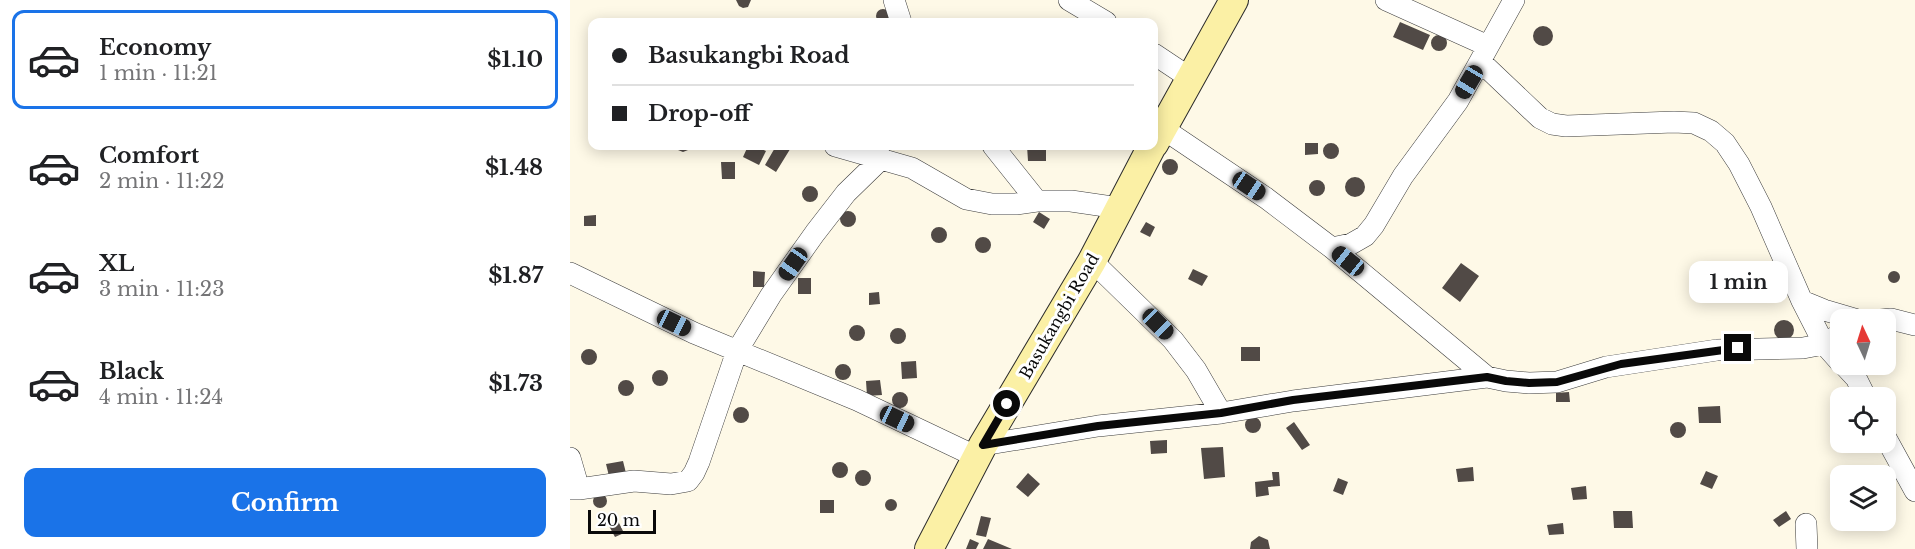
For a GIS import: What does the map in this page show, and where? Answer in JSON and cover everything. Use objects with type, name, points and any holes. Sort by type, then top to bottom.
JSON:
[{"type":"street","points":[[894,0],[900,18]]},
{"type":"street","points":[[1069,0],[1100,18]]},
{"type":"street","name":"Basukangbi Road","points":[[1158,135],[1234,0]]},
{"type":"street","points":[[1386,0],[1484,54],[1540,118],[1552,124],[1566,126],[1674,122],[1694,123],[1711,131],[1725,143],[1739,164],[1761,207],[1802,301],[1830,336]]},
{"type":"street","points":[[1332,248],[1351,244],[1365,236],[1374,225],[1403,176],[1458,101],[1514,0]]},
{"type":"street","points":[[1158,57],[1190,78]]},
{"type":"street","points":[[1158,140],[1266,198],[1332,248],[1487,377]]},
{"type":"street","points":[[851,150],[912,168],[966,199],[992,204],[1071,201],[1119,208]]},
{"type":"street","points":[[996,150],[1037,201]]},
{"type":"street","name":"Basukangbi Road","points":[[929,549],[980,451],[1092,261],[1150,150]]},
{"type":"street","points":[[570,458],[574,489],[634,481],[671,484],[688,481],[699,462],[737,351],[771,295],[814,233],[846,193],[882,158]]},
{"type":"street","points":[[1092,261],[1173,340],[1196,369],[1221,413]]},
{"type":"street","points":[[570,273],[694,333],[980,451],[1098,426],[1221,413],[1293,400],[1487,377],[1529,383],[1557,382],[1606,367],[1738,348],[1784,350],[1830,339]]},
{"type":"street","points":[[1802,301],[1830,312]]},
{"type":"street","points":[[1896,320],[1915,325]]},
{"type":"street","points":[[1894,453],[1915,491]]},
{"type":"street","points":[[1806,524],[1807,549]]},
{"type":"building","points":[[736,0],[751,0],[748,7],[743,8]]},
{"type":"building","points":[[880,9],[886,9],[890,13],[890,18],[876,18],[876,13]]},
{"type":"building","points":[[1400,22],[1430,35],[1423,50],[1393,37]]},
{"type":"building","points":[[1543,26],[1550,29],[1553,36],[1550,43],[1543,46],[1536,43],[1533,36],[1536,29]]},
{"type":"building","points":[[1436,35],[1442,35],[1447,43],[1445,49],[1436,51],[1431,46],[1431,40]]},
{"type":"building","points":[[1305,143],[1318,143],[1318,154],[1305,155]]},
{"type":"building","points":[[1331,143],[1339,151],[1331,159],[1323,151]]},
{"type":"building","points":[[746,150],[766,151],[759,165],[743,157]]},
{"type":"building","points":[[774,150],[790,150],[776,172],[765,165]]},
{"type":"building","points":[[1027,150],[1046,150],[1046,161],[1028,161]]},
{"type":"building","points":[[1170,159],[1178,167],[1170,175],[1162,167]]},
{"type":"building","points":[[721,162],[735,162],[735,179],[722,179]]},
{"type":"building","points":[[1351,177],[1359,177],[1365,183],[1365,191],[1359,197],[1351,197],[1345,191],[1345,183]]},
{"type":"building","points":[[1317,180],[1325,188],[1317,196],[1309,188]]},
{"type":"building","points":[[810,186],[818,194],[810,202],[802,194]]},
{"type":"building","points":[[848,211],[856,219],[848,227],[840,219]]},
{"type":"building","points":[[1039,212],[1050,219],[1044,229],[1033,222]]},
{"type":"building","points":[[596,215],[596,226],[584,226],[584,216]]},
{"type":"building","points":[[1146,222],[1155,227],[1150,237],[1140,232]]},
{"type":"building","points":[[939,227],[947,235],[939,243],[931,235]]},
{"type":"building","points":[[983,237],[991,245],[983,253],[975,245]]},
{"type":"building","points":[[1461,263],[1479,276],[1460,302],[1442,288]]},
{"type":"building","points":[[1193,269],[1208,276],[1202,286],[1188,279]]},
{"type":"building","points":[[753,271],[765,272],[764,287],[753,287]]},
{"type":"building","points":[[1896,271],[1900,277],[1896,283],[1892,283],[1888,275]]},
{"type":"building","points":[[798,278],[811,278],[811,294],[798,294]]},
{"type":"building","points":[[879,292],[880,304],[869,305],[869,293]]},
{"type":"building","points":[[1784,320],[1791,323],[1794,330],[1791,337],[1784,340],[1777,337],[1774,330],[1777,323]]},
{"type":"building","points":[[857,325],[865,333],[857,341],[849,333]]},
{"type":"building","points":[[898,328],[906,336],[898,344],[890,336]]},
{"type":"building","points":[[1241,347],[1260,347],[1260,361],[1241,361]]},
{"type":"building","points":[[589,349],[597,357],[589,365],[581,357]]},
{"type":"building","points":[[916,361],[917,378],[902,379],[901,362]]},
{"type":"building","points":[[843,364],[851,372],[843,380],[835,372]]},
{"type":"building","points":[[660,370],[668,378],[660,386],[652,378]]},
{"type":"building","points":[[626,380],[634,388],[626,396],[618,388]]},
{"type":"building","points":[[880,380],[882,395],[867,396],[866,381]]},
{"type":"building","points":[[900,392],[908,400],[900,408],[892,400]]},
{"type":"building","points":[[1569,392],[1570,402],[1556,402],[1556,393]]},
{"type":"building","points":[[1720,406],[1721,423],[1699,423],[1698,407]]},
{"type":"building","points":[[741,407],[749,415],[741,423],[733,415]]},
{"type":"building","points":[[1253,417],[1261,425],[1253,433],[1245,425]]},
{"type":"building","points":[[1294,422],[1310,445],[1302,450],[1286,428]]},
{"type":"building","points":[[1678,422],[1684,424],[1686,430],[1684,436],[1678,438],[1672,436],[1670,430],[1672,424]]},
{"type":"building","points":[[1167,440],[1167,453],[1151,454],[1150,441]]},
{"type":"building","points":[[1223,447],[1225,477],[1204,479],[1201,448]]},
{"type":"building","points":[[623,461],[626,473],[609,476],[606,464]]},
{"type":"building","points":[[840,462],[848,470],[840,478],[832,470]]},
{"type":"building","points":[[1473,467],[1474,481],[1458,482],[1456,469]]},
{"type":"building","points":[[863,470],[871,478],[863,486],[855,478]]},
{"type":"building","points":[[1706,471],[1718,476],[1712,489],[1700,484]]},
{"type":"building","points":[[1272,472],[1279,472],[1280,486],[1268,487],[1269,495],[1256,497],[1255,482],[1273,480]]},
{"type":"building","points":[[1028,473],[1040,484],[1028,497],[1016,487]]},
{"type":"building","points":[[1338,478],[1348,482],[1343,495],[1333,491]]},
{"type":"building","points":[[1586,486],[1587,499],[1573,500],[1571,488]]},
{"type":"building","points":[[600,494],[605,496],[607,501],[605,506],[600,508],[595,506],[593,501],[595,496]]},
{"type":"building","points":[[893,499],[897,505],[893,511],[889,511],[885,503]]},
{"type":"building","points":[[820,500],[834,500],[834,513],[820,513]]},
{"type":"building","points":[[1613,511],[1632,511],[1633,528],[1614,528]]},
{"type":"building","points":[[1786,511],[1791,519],[1779,527],[1773,520]]},
{"type":"building","points":[[981,516],[991,518],[986,537],[976,535]]},
{"type":"building","points":[[618,521],[624,533],[615,537],[609,526]]},
{"type":"building","points":[[1563,523],[1564,534],[1549,535],[1547,525]]},
{"type":"building","points":[[1259,536],[1268,540],[1270,549],[1250,549],[1251,542]]},
{"type":"building","points":[[970,539],[979,543],[976,549],[966,549]]},
{"type":"building","points":[[988,539],[1012,549],[983,549]]},
{"type":"route","points":[[1007,404],[983,445],[1098,426],[1221,413],[1293,400],[1487,377],[1529,383],[1557,382],[1621,364],[1738,348]]}]
